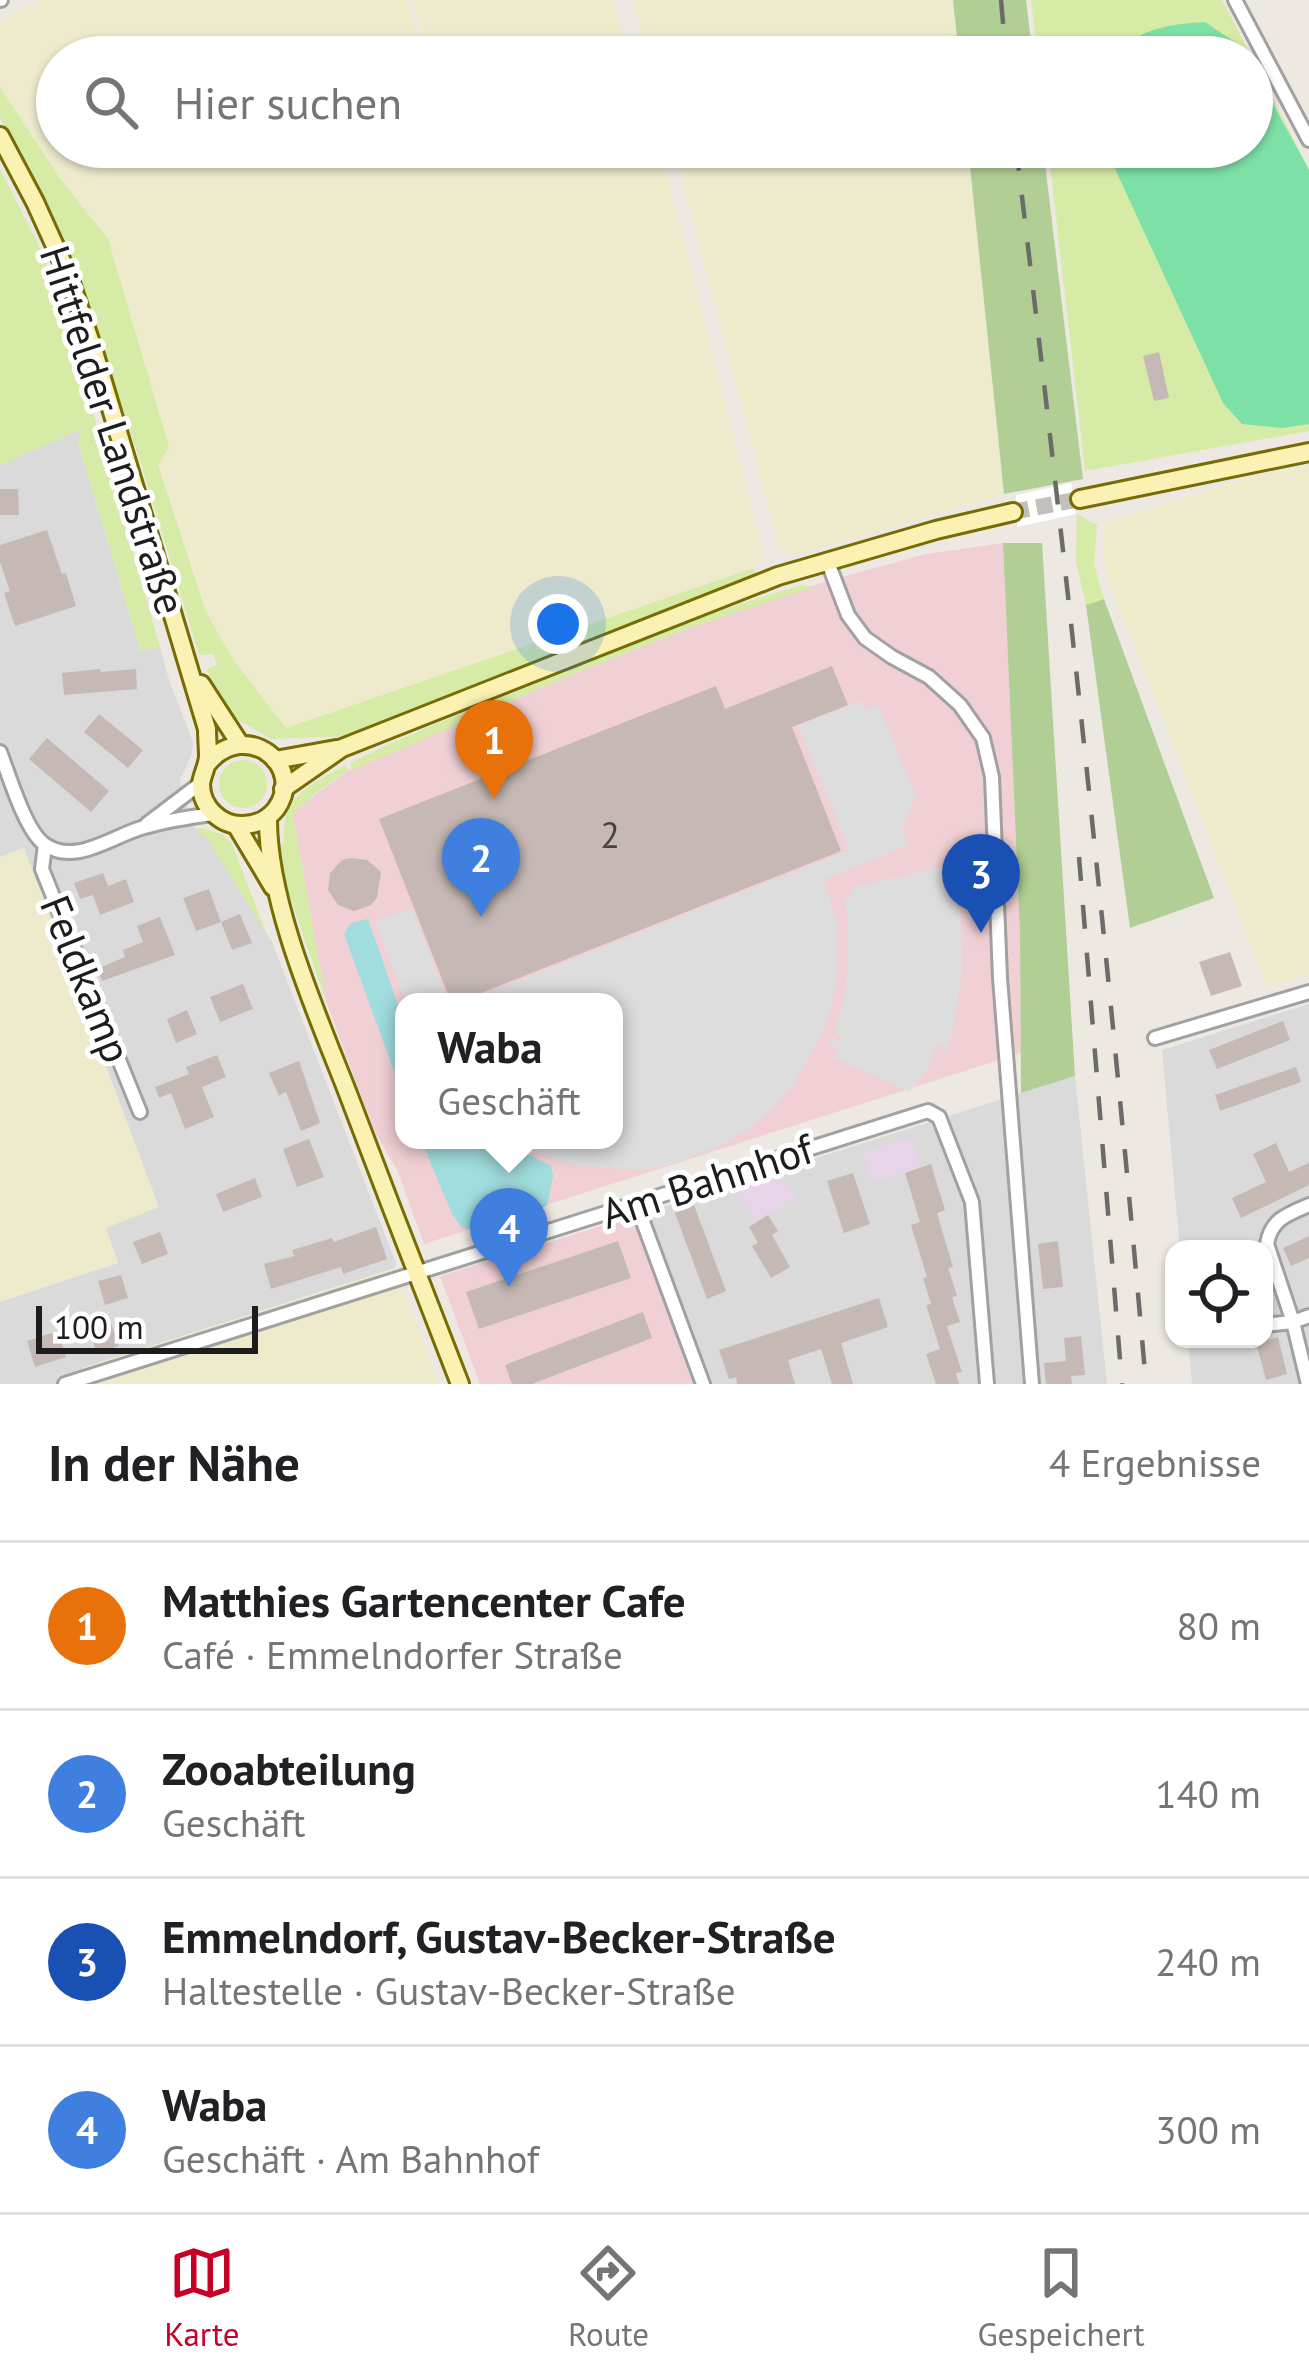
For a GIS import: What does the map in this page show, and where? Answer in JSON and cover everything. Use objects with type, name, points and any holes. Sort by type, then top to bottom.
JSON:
[{"type":"main road","name":"Hittfelder Landstraße","points":[[0,136],[69,277],[95,355],[207,729],[208,763],[201,784]]},
{"type":"main road","points":[[1080,499],[1309,452]]},
{"type":"main road","points":[[275,760],[342,748],[778,576],[1013,512]]},
{"type":"main road","name":"Hittfelder Landstraße","points":[[188,662],[239,743]]},
{"type":"main road","points":[[201,784],[214,814],[236,825],[248,826],[268,817],[281,800],[283,779],[266,751],[239,743],[216,753],[208,763]]},
{"type":"main road","points":[[283,789],[342,748]]},
{"type":"main road","points":[[268,817],[279,898],[319,1018],[460,1384]]},
{"type":"main road","points":[[236,825],[279,898]]},
{"type":"street","points":[[1235,0],[1254,36]]},
{"type":"street","points":[[1273,72],[1309,140]]},
{"type":"street","points":[[827,560],[848,615],[865,638],[929,677],[960,705],[983,738],[992,777],[1008,1083],[1032,1384]]},
{"type":"street","name":"Feldkamp","points":[[0,752],[33,832],[45,845],[42,869],[140,1112]]},
{"type":"street","points":[[141,828],[201,784]]},
{"type":"street","points":[[45,845],[84,851],[141,828],[214,814]]},
{"type":"street","points":[[1155,1038],[1309,992]]},
{"type":"street","name":"Am Bahnhof","points":[[65,1384],[928,1111],[939,1117],[972,1202],[987,1384]]},
{"type":"street","points":[[636,1203],[703,1384]]},
{"type":"street","points":[[1308,1384],[1267,1244],[1269,1231],[1279,1218],[1309,1205]]},
{"type":"street","points":[[1273,1324],[1309,1316]]},
{"type":"shaded area","points":[[42,0],[407,0],[417,36],[36,36],[36,142],[0,87],[0,21]]},
{"type":"shaded area","points":[[412,0],[613,0],[624,36],[421,36]]},
{"type":"shaded area","points":[[634,0],[953,0],[957,36],[643,36]]},
{"type":"shaded area","points":[[53,168],[665,168],[763,554],[754,568],[286,728],[234,661],[206,612],[158,465],[108,239]]},
{"type":"shaded area","points":[[679,168],[970,168],[1004,494],[792,556],[779,547]]},
{"type":"shaded area","points":[[83,428],[78,443],[140,650],[160,647],[193,742],[180,780],[192,825],[208,839],[272,942],[396,1263],[395,1268],[82,1368],[88,1384],[0,1384],[0,1302],[118,1263],[106,1228],[23,848],[0,857],[0,465]]},
{"type":"shaded area","points":[[1309,466],[1309,974],[1267,987],[1109,582],[1103,559],[1105,522],[1263,474]]},
{"type":"shaded area","points":[[1003,543],[1021,1053],[424,1244],[398,1172],[374,1130],[326,1001],[293,815],[348,771],[578,672],[827,581],[926,554]]},
{"type":"shaded area","points":[[862,701],[866,709],[878,704],[916,796],[902,830],[908,845],[824,880],[837,923],[837,982],[823,1033],[793,1085],[745,1131],[668,1165],[640,1170],[575,1165],[531,1149],[623,1149],[623,993],[487,993],[849,850],[798,726]]},
{"type":"shaded area","points":[[24,848],[159,1207],[106,1228],[118,1263],[0,1301],[0,857]]},
{"type":"shaded area","points":[[959,863],[962,973],[953,1027],[948,1048],[936,1045],[929,1066],[910,1092],[835,1058],[839,1048],[829,1044],[832,1038],[842,1042],[844,1038],[834,1033],[848,963],[844,900],[853,897],[851,888]]},
{"type":"shaded area","points":[[411,908],[445,993],[403,993],[375,922]]},
{"type":"shaded area","points":[[1309,1004],[1309,1384],[1192,1384],[1189,1348],[1273,1348],[1273,1240],[1179,1240],[1162,1050]]},
{"type":"shaded area","points":[[1075,1076],[1107,1384],[700,1384],[640,1214]]},
{"type":"shaded area","points":[[912,1138],[920,1168],[872,1182],[863,1152]]},
{"type":"shaded area","points":[[778,1170],[796,1198],[756,1222],[735,1184]]},
{"type":"shaded area","points":[[640,1214],[700,1384],[480,1384],[440,1276]]},
{"type":"shaded area","points":[[395,1268],[439,1384],[88,1384],[82,1368]]},
{"type":"green space","points":[[953,0],[1026,0],[1030,36],[957,36]]},
{"type":"green space","points":[[1031,0],[1222,0],[1241,36],[1035,36]]},
{"type":"green space","points":[[1205,22],[1226,36],[1140,36],[1169,26]]},
{"type":"green space","points":[[0,87],[36,142],[36,168],[53,168],[108,239],[169,447],[158,465],[206,612],[234,661],[286,728],[754,568],[755,575],[349,736],[271,739],[231,718],[207,669],[217,665],[213,654],[199,655],[68,246],[0,118]]},
{"type":"green space","points":[[1273,99],[1309,169],[1309,431],[1085,471],[1050,168],[1273,168]]},
{"type":"green space","points":[[1273,104],[1309,170],[1309,424],[1282,428],[1242,424],[1223,403],[1115,168],[1273,168]]},
{"type":"green space","points":[[970,168],[1046,168],[1083,479],[1004,494]]},
{"type":"green space","points":[[0,169],[38,244],[64,311],[160,647],[140,650],[78,442],[82,429],[0,465]]},
{"type":"green space","points":[[1077,514],[1097,525],[1094,565],[1104,599],[1086,605],[1076,562]]},
{"type":"green space","points":[[1003,543],[1042,543],[1075,1076],[1021,1093],[1020,934]]},
{"type":"green space","points":[[802,585],[814,587],[578,672],[353,770],[350,763],[642,641]]},
{"type":"green space","points":[[1104,599],[1214,898],[1130,928],[1086,605]]},
{"type":"green space","points":[[243,760],[260,767],[267,784],[260,801],[243,808],[226,801],[219,784],[226,767]]},
{"type":"green space","points":[[346,765],[348,771],[293,815],[326,1001],[276,845],[284,843],[287,814],[300,794]]},
{"type":"green space","points":[[197,827],[222,834],[232,844],[267,935],[208,839]]},
{"type":"water","points":[[368,919],[395,996],[395,1074],[344,934],[351,923]]},
{"type":"water","points":[[425,1149],[518,1149],[551,1166],[547,1206],[471,1229],[462,1228]]},
{"type":"pier","points":[[1071,483],[1076,514],[1017,527],[1016,495]]},
{"type":"building","points":[[1159,352],[1169,398],[1154,401],[1143,356]]},
{"type":"building","points":[[0,489],[18,489],[19,515],[0,515]]},
{"type":"building","points":[[47,530],[76,606],[15,626],[4,593],[10,591],[0,562],[0,545]]},
{"type":"building","points":[[832,666],[848,705],[792,727],[841,851],[481,993],[447,993],[379,819],[716,686],[725,709]]},
{"type":"building","points":[[136,669],[137,689],[64,695],[62,673]]},
{"type":"building","points":[[99,714],[143,750],[128,768],[84,732]]},
{"type":"building","points":[[47,738],[109,791],[91,812],[29,759]]},
{"type":"building","points":[[350,858],[367,860],[381,872],[377,898],[354,911],[338,905],[328,890],[330,873]]},
{"type":"building","points":[[103,873],[108,886],[126,879],[134,902],[100,915],[93,895],[80,899],[74,883]]},
{"type":"building","points":[[209,889],[221,922],[196,931],[183,898]]},
{"type":"building","points":[[240,914],[252,943],[232,950],[221,922]]},
{"type":"building","points":[[160,917],[175,955],[102,981],[97,969],[125,957],[123,950],[143,942],[137,926]]},
{"type":"building","points":[[1230,952],[1242,986],[1211,996],[1199,962]]},
{"type":"building","points":[[243,984],[253,1009],[220,1022],[210,997]]},
{"type":"building","points":[[187,1010],[197,1034],[176,1043],[167,1019]]},
{"type":"building","points":[[1283,1021],[1290,1040],[1217,1069],[1209,1050]]},
{"type":"building","points":[[217,1055],[226,1077],[202,1087],[214,1117],[185,1129],[171,1093],[159,1098],[155,1087],[189,1074],[186,1067]]},
{"type":"building","points":[[299,1061],[320,1123],[301,1131],[286,1092],[279,1096],[269,1073]]},
{"type":"building","points":[[1296,1067],[1301,1082],[1220,1111],[1215,1095]]},
{"type":"building","points":[[309,1139],[324,1177],[297,1187],[283,1149]]},
{"type":"building","points":[[1276,1143],[1289,1172],[1309,1163],[1309,1185],[1241,1218],[1232,1198],[1266,1182],[1253,1154]]},
{"type":"building","points":[[931,1164],[945,1210],[937,1213],[957,1296],[952,1297],[960,1322],[947,1326],[962,1372],[956,1373],[959,1384],[936,1384],[926,1354],[940,1349],[926,1305],[931,1304],[923,1278],[927,1277],[911,1225],[920,1222],[905,1173]]},
{"type":"building","points":[[853,1173],[870,1224],[844,1233],[827,1181]]},
{"type":"building","points":[[255,1178],[262,1197],[223,1212],[216,1194]]},
{"type":"building","points":[[694,1205],[726,1291],[707,1299],[675,1213]]},
{"type":"building","points":[[768,1215],[778,1231],[772,1235],[790,1267],[771,1278],[752,1246],[758,1243],[749,1227]]},
{"type":"building","points":[[376,1227],[387,1259],[343,1274],[341,1267],[271,1289],[264,1264],[294,1256],[292,1250]]},
{"type":"building","points":[[160,1232],[168,1254],[142,1264],[133,1242]]},
{"type":"building","points":[[1309,1236],[1309,1258],[1291,1266],[1283,1248]]},
{"type":"building","points":[[618,1241],[631,1278],[479,1329],[466,1292]]},
{"type":"building","points":[[1058,1241],[1063,1287],[1043,1289],[1038,1244]]},
{"type":"building","points":[[121,1275],[128,1298],[105,1305],[98,1281]]},
{"type":"building","points":[[879,1298],[888,1327],[841,1343],[853,1384],[832,1384],[821,1349],[788,1360],[795,1384],[737,1384],[736,1377],[729,1379],[719,1350]]},
{"type":"building","points":[[643,1312],[652,1338],[532,1384],[512,1384],[505,1365]]},
{"type":"building","points":[[111,1323],[119,1346],[97,1354],[89,1331]]},
{"type":"building","points":[[58,1331],[66,1357],[35,1367],[27,1341]]},
{"type":"building","points":[[1081,1336],[1085,1375],[1071,1376],[1072,1384],[1046,1384],[1044,1363],[1066,1361],[1064,1338]]},
{"type":"building","points":[[1278,1337],[1287,1374],[1266,1380],[1257,1348],[1273,1348],[1273,1338]]},
{"type":"tunnel","points":[[1013,512],[1080,499]]},
{"type":"railway","points":[[1001,0],[1004,36]]},
{"type":"railway","points":[[1018,168],[1086,765],[1146,1384]]},
{"type":"railway","points":[[1079,857],[1122,1384]]},
{"type":"place","name":"Matthies Gartencenter Cafe","points":[[494,799]]},
{"type":"place","name":"Zooabteilung","points":[[481,917]]},
{"type":"place","name":"Emmelndorf, Gustav-Becker-Straße","points":[[981,933]]},
{"type":"place","name":"Waba","points":[[509,1287]]}]
